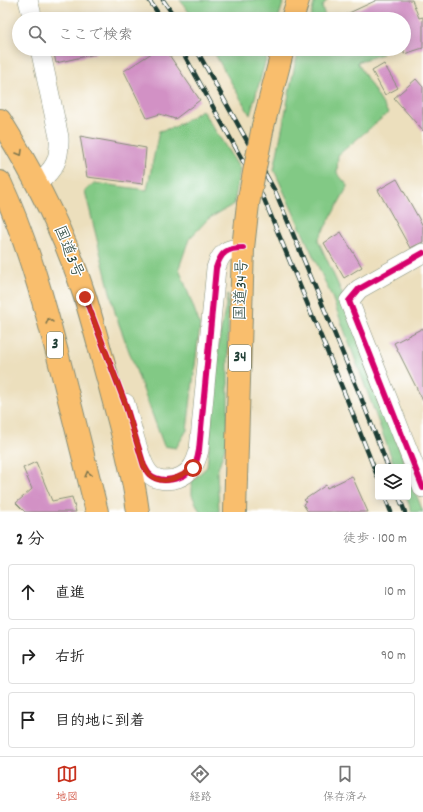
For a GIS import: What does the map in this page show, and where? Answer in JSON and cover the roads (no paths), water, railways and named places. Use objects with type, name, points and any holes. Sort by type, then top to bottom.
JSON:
[{"type":"highway","points":[[294,12],[298,0]]},
{"type":"highway","name":"国道34号","points":[[235,512],[243,248],[248,204],[263,126],[281,56]]},
{"type":"highway","name":"国道3号","points":[[0,120],[38,183],[60,231],[85,297],[118,417],[134,484],[138,512]]},
{"type":"highway","name":"3","points":[[0,182],[21,231],[38,285],[61,367],[97,512]]},
{"type":"highway","points":[[118,417],[126,471],[126,512]]},
{"type":"street","points":[[28,0],[31,12]]},
{"type":"street","points":[[38,183],[50,173],[60,149],[59,137],[42,56]]},
{"type":"street","points":[[85,297],[125,403],[144,466],[149,474],[158,479],[168,480],[178,478],[193,468],[197,460],[216,268],[219,259],[225,252],[233,248],[243,248]]},
{"type":"street","points":[[423,253],[359,289],[349,301],[423,488]]},
{"type":"railway","points":[[149,0],[157,12]]},
{"type":"railway","points":[[163,0],[171,12]]},
{"type":"railway","points":[[185,56],[264,199],[375,470]]},
{"type":"railway","points":[[200,56],[276,193],[360,395],[387,464]]},
{"type":"railway","points":[[386,500],[391,512]]},
{"type":"railway","points":[[400,500],[405,512]]}]
